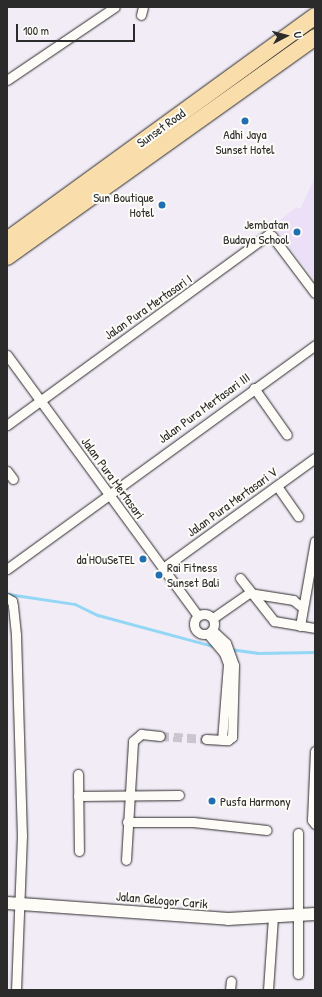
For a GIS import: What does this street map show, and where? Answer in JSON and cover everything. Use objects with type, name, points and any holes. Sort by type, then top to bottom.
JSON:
[{"type":"highway","points":[[300,26],[306,7]]},
{"type":"highway","name":"Sunset Road","points":[[7,257],[300,26],[315,16]]},
{"type":"highway","name":"Sunset Road","points":[[7,240],[315,37]]},
{"type":"street","points":[[7,80],[116,7]]},
{"type":"street","name":"Jalan Pura Mertasari I","points":[[7,425],[271,235],[315,293]]},
{"type":"street","name":"Jalan Pura Mertasari III","points":[[7,569],[315,345]]},
{"type":"street","name":"Jalan Pura Mertasari","points":[[7,355],[198,616]]},
{"type":"street","points":[[254,388],[287,435]]},
{"type":"street","name":"Jalan Pura Mertasari V","points":[[163,568],[315,458]]},
{"type":"street","points":[[7,471],[13,479]]},
{"type":"street","points":[[277,486],[298,516]]},
{"type":"street","points":[[300,626],[302,607],[315,541]]},
{"type":"street","points":[[240,578],[249,594],[274,621],[315,628]]},
{"type":"street","points":[[210,632],[213,618],[249,594],[293,600],[302,607]]},
{"type":"street","points":[[7,598],[12,601],[16,635],[22,835],[21,904],[16,990]]},
{"type":"street","points":[[206,740],[228,740],[232,736],[234,665],[226,643],[210,632],[201,634],[195,629],[194,622],[198,616],[207,615],[213,618]]},
{"type":"street","points":[[126,860],[132,741],[141,734],[160,736]]},
{"type":"street","points":[[315,751],[312,820],[315,824]]},
{"type":"street","points":[[78,774],[79,851]]},
{"type":"street","points":[[78,796],[179,795]]},
{"type":"street","points":[[127,822],[193,822],[267,830]]},
{"type":"street","points":[[298,833],[298,974]]},
{"type":"street","name":"Jalan Gelogor Carik","points":[[7,902],[228,919],[315,914]]},
{"type":"street","points":[[268,990],[273,916]]},
{"type":"shaded area","name":"Jembatan Budaya School","points":[[315,178],[315,280],[273,226],[296,207],[300,209]]},
{"type":"waterway","points":[[8,594],[75,604],[98,615],[213,646]]},
{"type":"waterway","points":[[230,649],[257,653],[315,652]]},
{"type":"tunnel","points":[[160,736],[206,739]]},
{"type":"place","name":"Adhi Jaya Sunset Hotel","points":[[245,121]]},
{"type":"place","name":"Sun Boutique Hotel","points":[[162,205]]},
{"type":"place","name":"Jembatan Budaya School","points":[[297,232]]},
{"type":"place","name":"da'HOuSeTEL","points":[[143,559]]},
{"type":"place","name":"Rai Fitness Sunset Bali","points":[[159,575]]},
{"type":"place","name":"Pusfa Harmony","points":[[212,801]]}]
